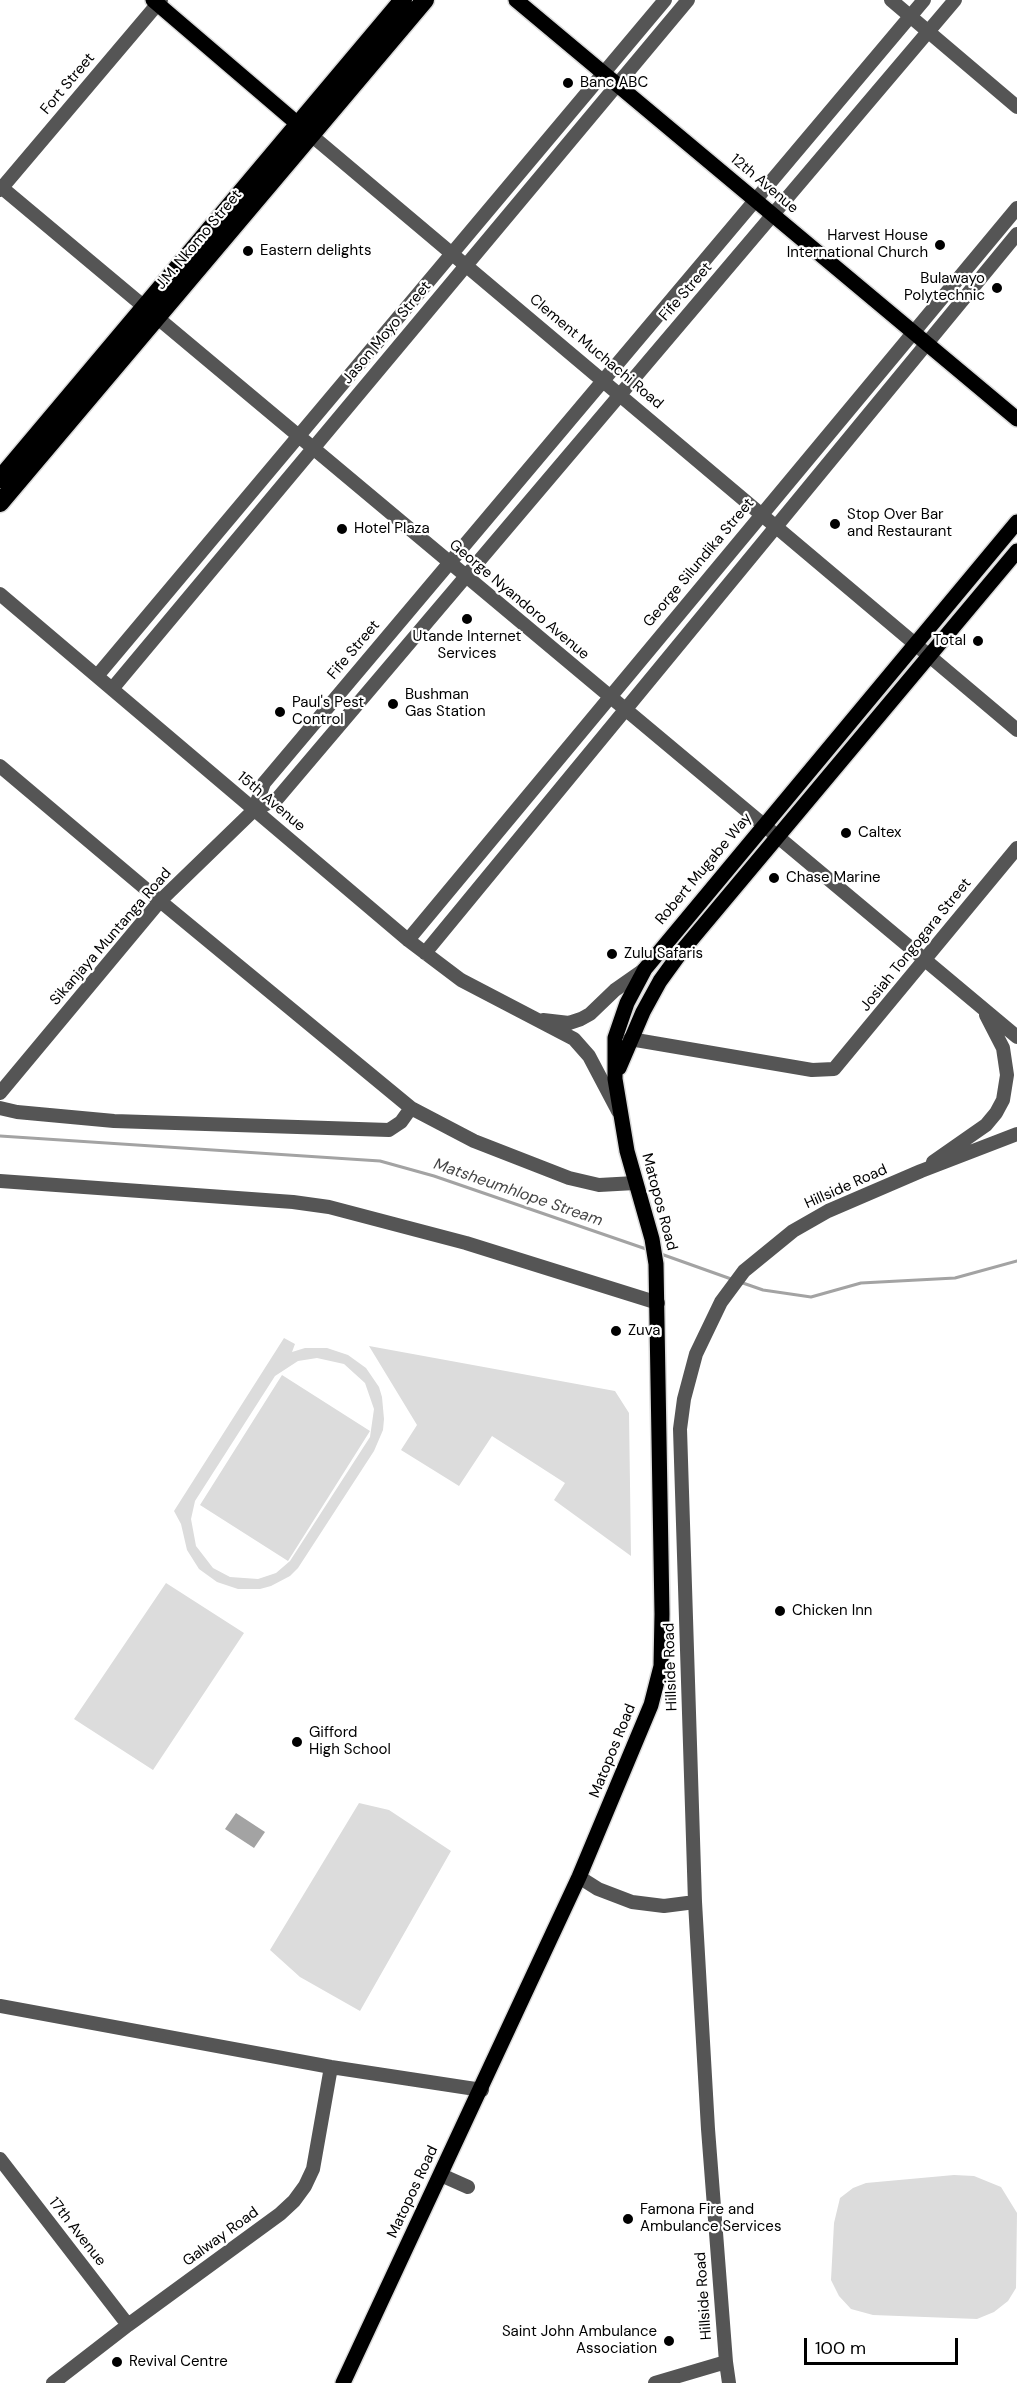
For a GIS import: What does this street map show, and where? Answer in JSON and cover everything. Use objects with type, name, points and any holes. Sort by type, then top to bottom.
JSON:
[{"type":"highway","name":"J.M. Nkomo Street","points":[[305,130],[402,0]]},
{"type":"highway","name":"J.M. Nkomo Street","points":[[0,479],[150,312],[305,130],[425,0]]},
{"type":"highway","name":"J.M. Nkomo Street","points":[[0,503],[150,312]]},
{"type":"main road","name":"12th Avenue","points":[[516,0],[1017,419]]},
{"type":"main road","name":"Clement Muchachi Road","points":[[157,1],[305,130]]},
{"type":"main road","name":"Robert Mugabe Way","points":[[615,1080],[615,1038],[627,1004],[645,969],[1017,522]]},
{"type":"main road","points":[[615,1080],[630,1039],[654,991],[674,962],[1017,551]]},
{"type":"main road","name":"Matopos Road","points":[[343,2383],[482,2090],[520,2001],[579,1877],[651,1705],[661,1666],[656,1264],[652,1239],[635,1183],[619,1113],[615,1080]]},
{"type":"street","name":"Jason Moyo Street","points":[[97,676],[665,0]]},
{"type":"street","name":"Jason Moyo Street","points":[[112,689],[688,0]]},
{"type":"street","points":[[891,0],[1017,107]]},
{"type":"street","name":"Fife Street","points":[[254,810],[264,783],[924,0]]},
{"type":"street","name":"Fife Street","points":[[254,810],[276,799],[618,394],[774,216],[955,0]]},
{"type":"street","name":"Fort Street","points":[[1,188],[157,1]]},
{"type":"street","name":"Clement Muchachi Road","points":[[305,130],[1017,730]]},
{"type":"street","name":"George Nyandoro Avenue","points":[[1,188],[1017,1037]]},
{"type":"street","name":"George Silundika Street","points":[[408,940],[1017,208]]},
{"type":"street","points":[[425,953],[1017,234]]},
{"type":"street","name":"15th Avenue","points":[[0,594],[408,940],[460,980],[574,1039],[589,1056],[619,1113]]},
{"type":"street","points":[[0,766],[411,1108],[474,1141],[569,1178],[599,1185],[635,1183]]},
{"type":"street","name":"Sikanjaya Muntanga Road","points":[[0,1093],[160,901],[254,810]]},
{"type":"street","name":"Josiah Tongogara Street","points":[[630,1039],[812,1070],[834,1069],[1017,848]]},
{"type":"street","name":"15th Avenue","points":[[532,1018],[569,1023],[581,1019],[590,1014],[615,990],[645,969]]},
{"type":"street","points":[[921,1171],[986,1125],[1003,1100],[1007,1075],[1003,1048],[982,1008]]},
{"type":"street","points":[[0,1108],[17,1112],[114,1121],[389,1130],[401,1122],[411,1108]]},
{"type":"street","name":"Hillside Road","points":[[729,2383],[708,2129],[695,1902],[680,1429],[684,1399],[696,1354],[721,1302],[744,1271],[802,1226],[828,1211],[921,1171],[1017,1134]]},
{"type":"street","points":[[0,1181],[292,1202],[329,1207],[466,1243],[658,1303]]},
{"type":"street","points":[[579,1877],[598,1889],[632,1902],[664,1906],[695,1902]]},
{"type":"street","points":[[0,2007],[331,2067],[482,2090]]},
{"type":"street","name":"Galway Road","points":[[53,2383],[124,2320],[280,2214],[294,2201],[305,2186],[313,2169],[331,2067]]},
{"type":"street","points":[[0,2160],[124,2320]]},
{"type":"street","points":[[441,2175],[468,2187]]},
{"type":"street","points":[[655,2383],[726,2362]]},
{"type":"shaded area","points":[[284,1338],[295,1344],[292,1352],[305,1348],[327,1348],[348,1355],[366,1368],[379,1387],[384,1419],[383,1430],[374,1451],[298,1568],[290,1576],[260,1589],[238,1589],[217,1582],[199,1569],[187,1550],[181,1524],[174,1511]],"holes":[[[317,1358],[344,1364],[365,1383],[374,1409],[370,1437],[290,1561],[276,1573],[258,1579],[230,1577],[213,1568],[196,1546],[191,1519],[195,1501],[275,1376],[298,1361]]]},
{"type":"shaded area","points":[[369,1346],[615,1391],[629,1413],[631,1556],[554,1500],[565,1483],[492,1436],[459,1486],[401,1450],[417,1425]]},
{"type":"shaded area","points":[[282,1375],[370,1431],[288,1561],[200,1505]]},
{"type":"shaded area","points":[[166,1583],[244,1633],[153,1770],[74,1719]]},
{"type":"shaded area","points":[[359,1803],[389,1810],[451,1851],[360,2011],[300,1977],[270,1950]]},
{"type":"shaded area","points":[[236,1813],[265,1832],[254,1848],[225,1829]]},
{"type":"shaded area","points":[[954,2175],[974,2176],[1001,2187],[1017,2213],[1016,2288],[1008,2301],[994,2312],[977,2319],[873,2315],[851,2309],[839,2296],[831,2280],[834,2223],[840,2198],[853,2188],[866,2183]]},
{"type":"waterway","name":"Matsheumhlope Stream","points":[[0,1136],[380,1161],[434,1176],[649,1250]]},
{"type":"waterway","name":"Matsheumhlope Stream","points":[[661,1254],[734,1280]]},
{"type":"waterway","name":"Matsheumhlope Stream","points":[[740,1282],[763,1290],[811,1297],[861,1283],[955,1278],[1017,1261]]},
{"type":"place","name":"Banc ABC","points":[[568,83]]},
{"type":"place","name":"Harvest House International Church","points":[[940,245]]},
{"type":"place","name":"Eastern delights","points":[[248,251]]},
{"type":"place","name":"Bulawayo Polytechnic","points":[[997,288]]},
{"type":"place","name":"Stop Over Bar and Restaurant","points":[[835,524]]},
{"type":"place","name":"Hotel Plaza","points":[[342,529]]},
{"type":"place","name":"Utande Internet Services","points":[[467,619]]},
{"type":"place","name":"Total","points":[[978,641]]},
{"type":"place","name":"Bushman Gas Station","points":[[393,704]]},
{"type":"place","name":"Paul's Pest Control","points":[[280,712]]},
{"type":"place","name":"Caltex","points":[[846,833]]},
{"type":"place","name":"Chase Marine","points":[[774,878]]},
{"type":"place","name":"Zulu Safaris","points":[[612,954]]},
{"type":"place","name":"Zuva","points":[[616,1331]]},
{"type":"place","name":"Chicken Inn","points":[[780,1611]]},
{"type":"place","name":"Gifford High School","points":[[297,1742]]},
{"type":"place","name":"Famona Fire and Ambulance Services","points":[[628,2219]]},
{"type":"place","name":"Saint John Ambulance Association","points":[[669,2341]]},
{"type":"place","name":"Revival Centre","points":[[117,2362]]}]
